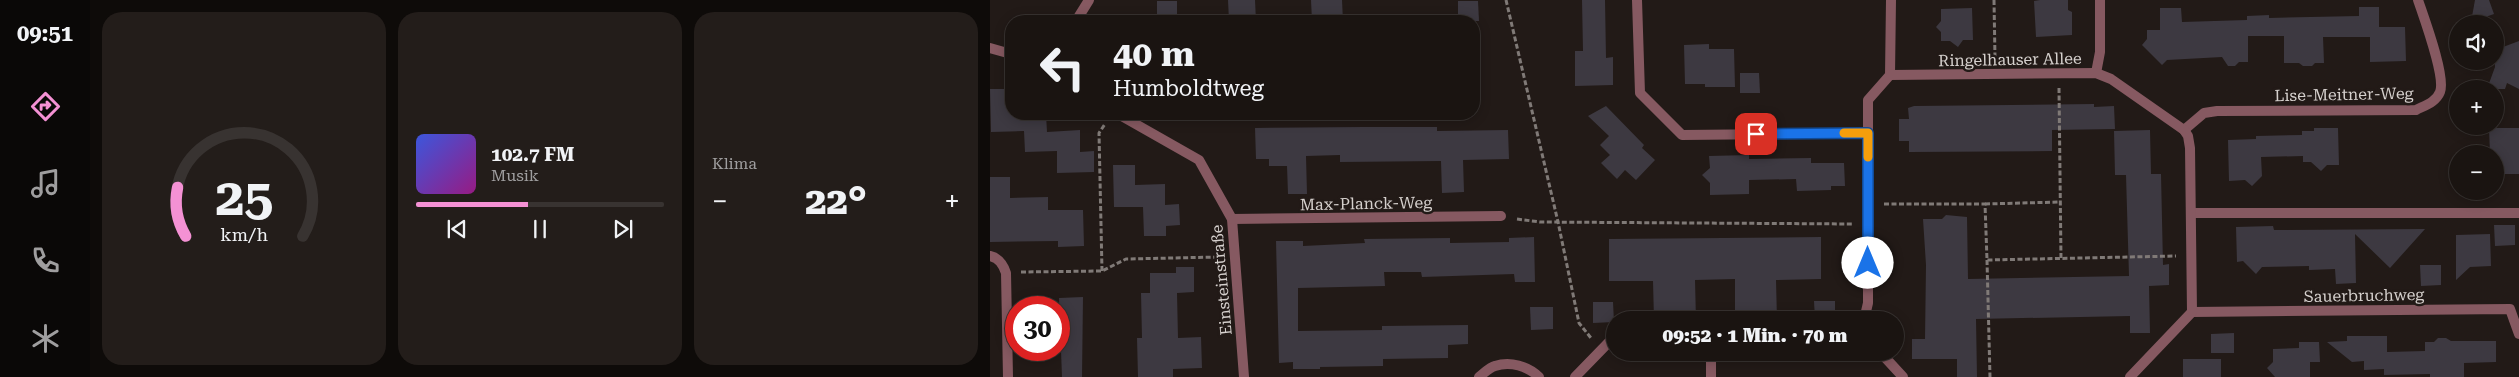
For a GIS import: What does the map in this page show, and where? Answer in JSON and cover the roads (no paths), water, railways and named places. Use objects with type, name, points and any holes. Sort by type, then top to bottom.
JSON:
[{"type":"street","points":[[1080,15],[1089,0]]},
{"type":"street","points":[[1637,0],[1640,93],[1682,135],[1868,133]]},
{"type":"street","points":[[1866,311],[1868,302],[1868,100],[1890,75],[1891,0]]},
{"type":"street","points":[[2096,73],[2100,52],[2100,0]]},
{"type":"street","name":"Lise-Meitner-Weg","points":[[2184,130],[2204,113],[2217,111],[2416,110],[2435,101],[2441,90],[2441,75],[2418,0]]},
{"type":"street","points":[[990,48],[1005,52]]},
{"type":"street","name":"Ringelhauser Allee","points":[[1890,75],[2096,73],[2111,79],[2184,130]]},
{"type":"street","name":"Einsteinstraße","points":[[1129,120],[1199,160],[1232,219],[1244,377]]},
{"type":"street","points":[[2130,377],[2192,312],[2190,148],[2188,136],[2184,130]]},
{"type":"street","points":[[2191,213],[2519,213]]},
{"type":"street","name":"Max-Planck-Weg","points":[[1232,219],[1501,216]]},
{"type":"street","points":[[990,256],[996,257],[1003,265],[1006,273],[1008,377]]},
{"type":"street","name":"Sauerbruchweg","points":[[2192,312],[2510,309],[2519,334]]},
{"type":"street","points":[[1575,377],[1606,345]]},
{"type":"street","points":[[1710,361],[1710,377]]},
{"type":"street","points":[[1888,361],[1903,377]]},
{"type":"street","points":[[1479,377],[1494,366],[1516,365],[1532,370],[1539,377]]}]
